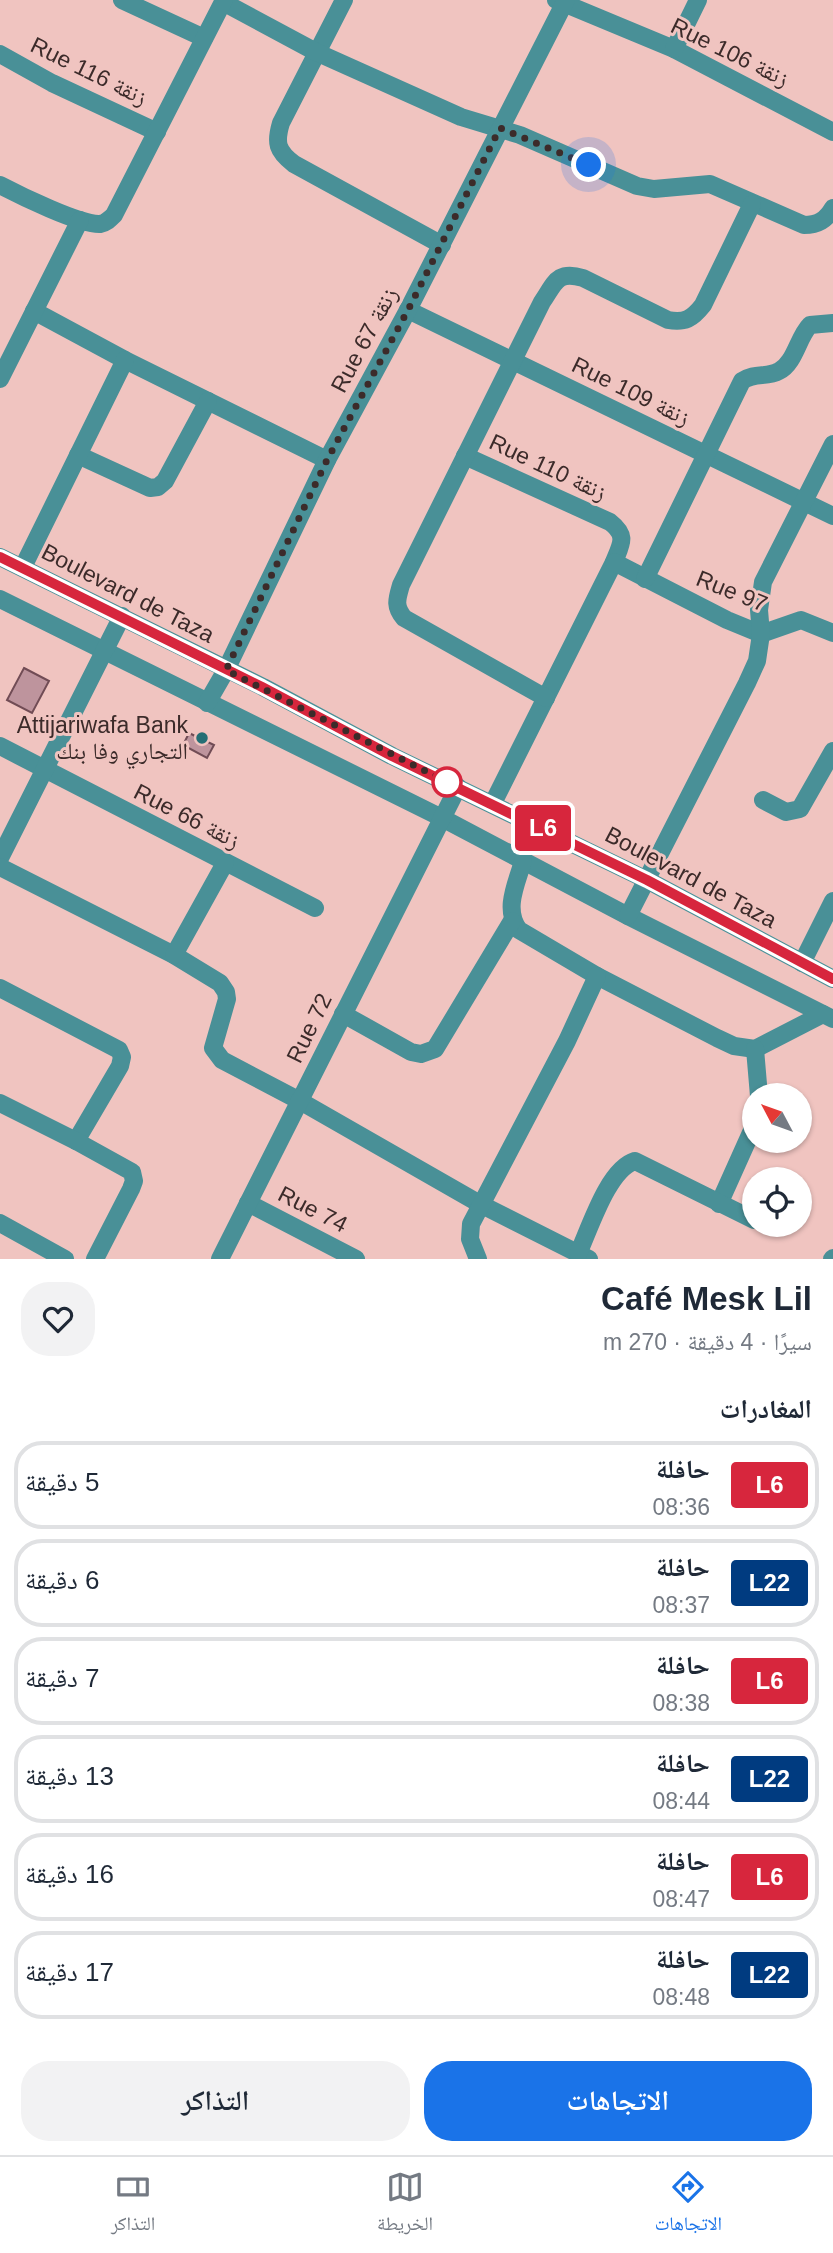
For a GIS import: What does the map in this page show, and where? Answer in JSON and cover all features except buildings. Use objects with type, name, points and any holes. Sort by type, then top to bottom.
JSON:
[{"type":"street","points":[[122,0],[204,38]]},
{"type":"street","points":[[344,0],[281,123],[277,146],[294,164],[442,245]]},
{"type":"street","points":[[674,49],[698,0]]},
{"type":"street","points":[[2,191],[80,220],[100,224],[106,222],[114,215],[224,1],[316,52],[461,117],[500,128],[637,186],[654,189],[710,184],[804,225],[814,225],[823,220],[833,208]]},
{"type":"street","name":"Rue 106 زنقة","points":[[562,1],[674,49],[833,132]]},
{"type":"street","name":"Rue 67 زنقة","points":[[207,704],[327,460],[442,245],[562,1]]},
{"type":"street","name":"Rue 116 زنقة","points":[[0,54],[52,83],[156,132]]},
{"type":"street","points":[[545,698],[404,618],[398,611],[396,602],[401,585],[542,302],[560,277],[569,274],[583,278],[668,320],[682,323],[694,316],[703,305],[752,204]]},
{"type":"street","points":[[0,380],[80,220]]},
{"type":"street","name":"Rue 109 زنقة","points":[[408,310],[833,516]]},
{"type":"street","points":[[34,311],[125,360],[327,460]]},
{"type":"street","points":[[645,579],[742,381],[752,375],[778,372],[788,362],[810,325],[833,323]]},
{"type":"street","points":[[23,567],[125,360]]},
{"type":"street","points":[[78,455],[150,488],[158,487],[165,481],[208,401]]},
{"type":"street","points":[[628,916],[757,661],[763,582],[833,444]]},
{"type":"street","name":"Rue 110 زنقة","points":[[465,456],[610,522],[619,529],[622,539],[614,562]]},
{"type":"street","name":"Boulevard de Taza","points":[[0,557],[647,880],[833,979]]},
{"type":"street","points":[[493,803],[614,562]]},
{"type":"street","name":"Rue 97","points":[[614,562],[761,634],[801,620],[833,634]]},
{"type":"street","points":[[0,599],[207,704],[442,818],[628,916],[828,1016]]},
{"type":"street","points":[[0,858],[122,616]]},
{"type":"street","name":"Rue 66 زنقة","points":[[0,746],[315,908]]},
{"type":"street","points":[[763,800],[786,812],[800,809],[833,752]]},
{"type":"street","name":"Rue 72","points":[[220,1259],[458,787]]},
{"type":"street","points":[[343,1014],[411,1052],[421,1054],[435,1049],[512,920],[513,898],[523,861]]},
{"type":"street","points":[[174,955],[225,863]]},
{"type":"street","points":[[0,867],[174,955],[220,983],[226,992],[223,1015],[213,1048],[239,1070],[300,1101],[480,1204],[583,1256],[613,1178],[629,1162],[642,1162],[742,1215]]},
{"type":"street","points":[[802,963],[833,901]]},
{"type":"street","points":[[512,920],[519,930],[531,938],[597,976],[734,1046],[754,1049],[828,1016]]},
{"type":"street","points":[[478,1259],[469,1233],[480,1204],[567,1041],[597,976]]},
{"type":"street","points":[[0,988],[119,1050],[122,1057],[120,1066],[76,1141]]},
{"type":"street","points":[[754,1049],[758,1083]]},
{"type":"street","points":[[0,1103],[132,1172],[134,1177],[131,1189],[95,1259]]},
{"type":"street","points":[[719,1204],[742,1153]]},
{"type":"street","name":"Rue 74","points":[[248,1203],[356,1259]]},
{"type":"street","points":[[0,1223],[65,1259]]},
{"type":"bus line","name":"L6","points":[[0,557],[262,687],[392,756],[647,880],[833,979]]},
{"type":"place","name":"Attijariwafa Bank التجاري وفا بنك","points":[[202,738]]},
{"type":"route","points":[[447,782],[226,670],[327,460],[408,310],[500,128],[589,165]]}]
